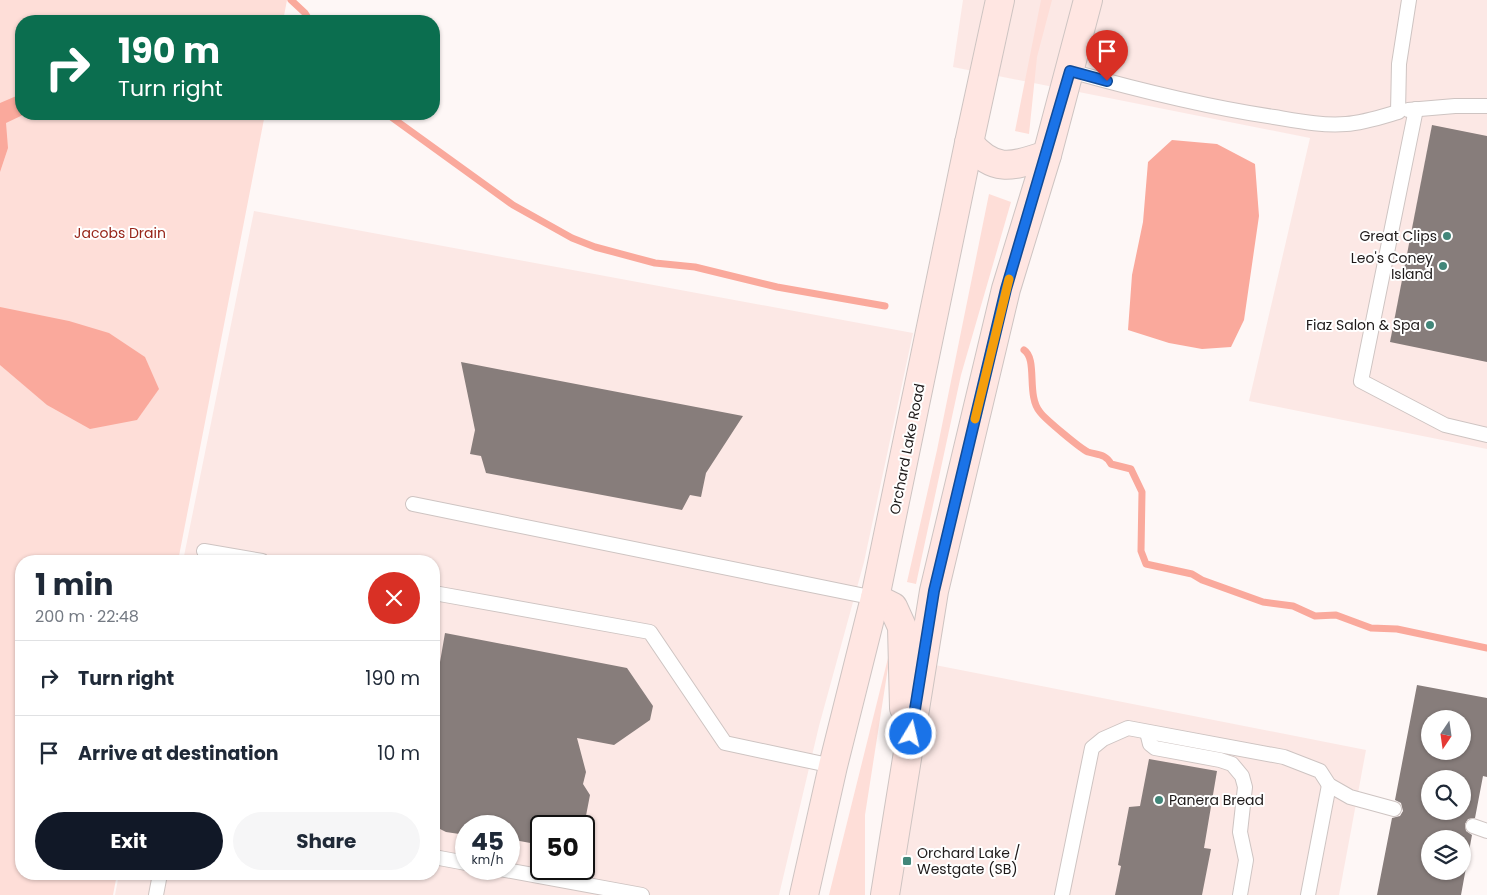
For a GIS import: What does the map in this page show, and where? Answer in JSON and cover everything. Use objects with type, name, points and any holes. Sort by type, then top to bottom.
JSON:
[{"type":"main road","name":"Orchard Lake Road","points":[[804,895],[833,766],[876,598],[1000,0]]},
{"type":"main road","points":[[885,895],[936,581],[1006,289],[1047,155],[1088,0]]},
{"type":"main road","points":[[969,143],[979,156],[995,163],[1012,166],[1047,155]]},
{"type":"main road","points":[[876,598],[893,607],[902,627],[902,693],[908,752]]},
{"type":"lane","points":[[1398,112],[1399,64],[1409,0]]},
{"type":"lane","points":[[1070,71],[1181,100],[1245,113],[1314,123],[1346,124],[1416,109],[1487,106]]},
{"type":"lane","points":[[1416,109],[1361,381],[1445,425],[1487,435]]},
{"type":"lane","points":[[413,504],[876,598]]},
{"type":"lane","points":[[204,551],[227,555]]},
{"type":"lane","points":[[440,594],[650,632],[725,742],[833,766]]},
{"type":"lane","points":[[1062,895],[1092,748],[1103,739],[1128,728],[1284,757],[1320,770],[1329,785],[1350,797],[1394,809]]},
{"type":"lane","points":[[1147,732],[1150,744],[1156,748],[1220,760],[1232,764],[1242,776],[1245,787],[1241,841],[1246,860],[1240,895]]},
{"type":"lane","points":[[1308,895],[1329,785]]},
{"type":"lane","points":[[1473,826],[1487,831]]},
{"type":"lane","points":[[440,858],[455,861]]},
{"type":"lane","points":[[520,873],[642,895]]},
{"type":"lane","points":[[156,895],[159,880]]},
{"type":"shaded area","points":[[963,0],[1487,0],[1487,449],[1249,401],[1310,138],[953,67]]},
{"type":"shaded area","points":[[15,97],[15,119],[6,123],[8,148],[0,172],[0,103]]},
{"type":"shaded area","points":[[1172,140],[1217,144],[1255,164],[1259,216],[1244,320],[1231,347],[1202,349],[1169,343],[1128,330],[1132,275],[1143,222],[1148,162]]},
{"type":"shaded area","points":[[254,211],[913,333],[864,562],[819,726],[779,895],[115,895],[118,880],[440,880],[440,555],[184,555]]},
{"type":"shaded area","points":[[0,307],[69,321],[109,333],[145,357],[159,389],[137,420],[90,429],[47,405],[0,365]]},
{"type":"shaded area","points":[[935,665],[1366,750],[1339,895],[899,895]]},
{"type":"green space","name":"Jacobs Drain","points":[[0,0],[287,0],[284,15],[15,15],[15,120],[264,120],[179,555],[15,555],[15,880],[116,880],[113,895],[0,895]]},
{"type":"green space","points":[[1041,0],[1052,0],[1037,57],[1029,134],[1015,131]]},
{"type":"green space","points":[[989,194],[1011,202],[961,375],[916,584],[907,582],[937,450]]},
{"type":"green space","points":[[892,642],[865,815],[865,895],[829,895]]},
{"type":"building","points":[[1432,125],[1487,136],[1487,362],[1390,342]]},
{"type":"building","points":[[461,362],[743,416],[706,473],[701,497],[690,495],[682,510],[486,473],[481,456],[470,454],[475,430]]},
{"type":"building","points":[[445,633],[627,668],[653,706],[650,720],[614,745],[577,738],[586,772],[583,784],[590,795],[586,815],[530,815],[530,843],[520,841],[520,815],[455,815],[455,833],[440,829],[440,662]]},
{"type":"building","points":[[1417,685],[1487,698],[1487,777],[1483,776],[1475,818],[1471,819],[1471,770],[1421,770],[1421,820],[1467,820],[1465,824],[1466,830],[1421,830],[1421,880],[1464,880],[1461,895],[1377,895],[1392,818],[1400,816],[1403,811],[1401,803],[1395,800]]},
{"type":"building","points":[[1149,759],[1217,771],[1204,848],[1211,849],[1202,895],[1115,895],[1121,866],[1118,865],[1129,807],[1140,806]]},
{"type":"waterway","points":[[291,0],[306,15]]},
{"type":"waterway","points":[[395,120],[513,205],[572,238],[595,247],[655,263],[695,267],[777,287],[885,306]]},
{"type":"waterway","points":[[1024,350],[1030,361],[1036,405],[1043,416],[1084,450],[1104,457],[1111,464],[1131,469],[1142,492],[1141,551],[1146,564],[1192,574],[1202,580],[1263,602],[1293,606],[1315,616],[1336,615],[1371,628],[1397,629],[1487,648]]},
{"type":"slow traffic","points":[[975,419],[1009,279]]},
{"type":"place","name":"Great Clips","points":[[1447,236]]},
{"type":"place","name":"Leo's Coney Island","points":[[1443,266]]},
{"type":"place","name":"Fiaz Salon & Spa","points":[[1430,325]]},
{"type":"place","name":"Panera Bread","points":[[1159,800]]},
{"type":"place","name":"Orchard Lake / Westgate (SB)","points":[[907,861]]},
{"type":"route","points":[[911,734],[934,591],[1006,289],[1047,155],[1070,71],[1107,81]]}]
